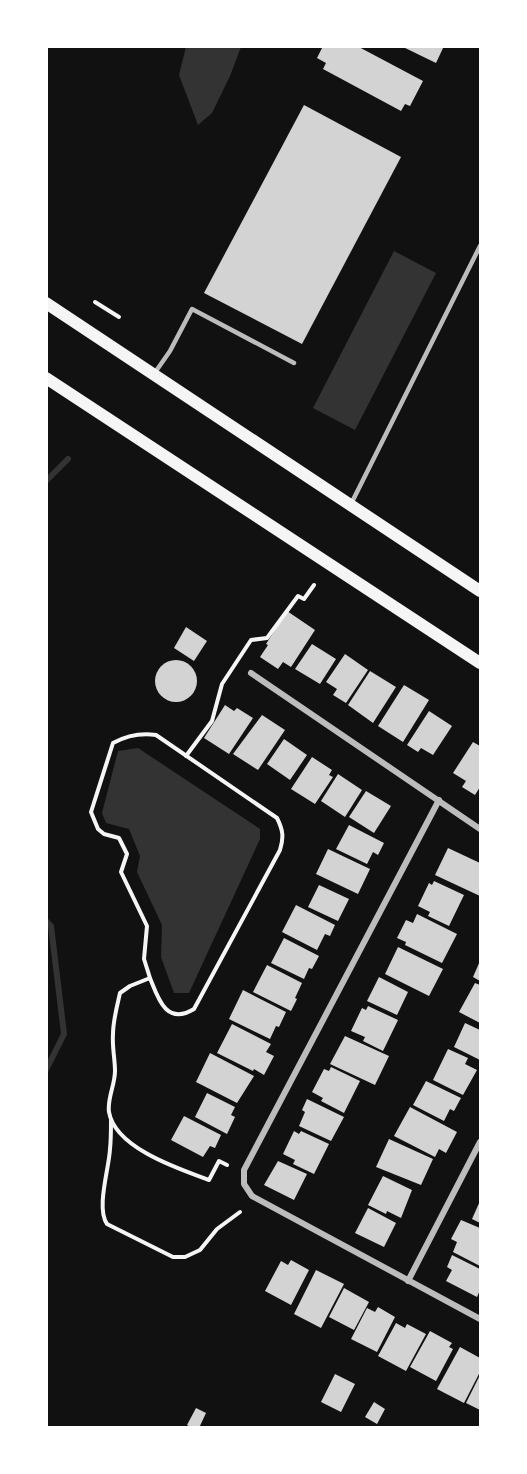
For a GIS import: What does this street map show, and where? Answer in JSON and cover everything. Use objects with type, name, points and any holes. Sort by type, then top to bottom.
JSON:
[{"type":"main road","points":[[46,303],[480,591]]},
{"type":"main road","points":[[46,378],[480,663]]},
{"type":"street","points":[[251,673],[480,829]]},
{"type":"street","points":[[439,800],[244,1170],[244,1184],[252,1196],[480,1319]]},
{"type":"street","points":[[408,1281],[480,1142]]},
{"type":"lane","points":[[350,504],[480,246]]},
{"type":"lane","points":[[154,374],[170,351],[192,309],[294,363]]},
{"type":"path","points":[[95,302],[119,317]]},
{"type":"path","points":[[148,734],[156,735],[277,818],[283,829],[284,840],[194,1009],[179,1014],[168,1011],[161,1004],[150,978],[144,959],[147,926],[121,872],[127,854],[119,838],[104,834],[98,829],[91,812],[113,743],[121,739],[148,734]]},
{"type":"path","points":[[150,978],[120,993],[113,1034],[115,1074],[109,1110],[111,1118],[119,1134],[130,1143],[178,1168],[209,1180],[219,1161],[227,1164]]},
{"type":"path","points":[[111,1118],[111,1147],[103,1201],[103,1217],[107,1224],[173,1257],[185,1257],[200,1250],[218,1229],[240,1212]]},
{"type":"shaded area","points":[[186,47],[241,47],[212,113],[198,125],[179,75]]},
{"type":"shaded area","points":[[394,251],[436,273],[355,430],[313,408]]},
{"type":"shaded area","points":[[138,748],[260,829],[260,839],[189,993],[174,993],[161,957],[162,925],[137,872],[140,856],[129,829],[106,823],[102,813],[118,751]]},
{"type":"building","points":[[323,46],[357,46],[423,81],[410,106],[405,104],[401,111],[323,69],[326,63],[317,58]]},
{"type":"building","points":[[401,46],[444,46],[436,63]]},
{"type":"building","points":[[304,105],[401,157],[302,344],[204,293]]},
{"type":"building","points":[[287,611],[315,630],[291,667],[283,662],[278,669],[260,657]]},
{"type":"building","points":[[186,627],[207,641],[194,661],[174,648]]},
{"type":"building","points":[[312,644],[336,659],[320,684],[295,669]]},
{"type":"building","points":[[345,654],[368,670],[346,703],[333,695],[337,689],[326,682]]},
{"type":"building","points":[[176,660],[184,661],[191,666],[196,673],[196,689],[191,696],[184,701],[176,702],[168,701],[161,696],[156,689],[155,681],[156,673],[161,666],[168,661]]},
{"type":"building","points":[[370,671],[396,687],[373,723],[348,705]]},
{"type":"building","points":[[404,685],[429,700],[403,742],[378,726]]},
{"type":"building","points":[[225,705],[234,711],[237,708],[253,718],[229,754],[204,738]]},
{"type":"building","points":[[429,711],[452,726],[433,755],[421,748],[418,752],[407,745]]},
{"type":"building","points":[[262,715],[285,730],[258,770],[233,754]]},
{"type":"building","points":[[284,739],[307,755],[290,780],[267,764]]},
{"type":"building","points":[[473,742],[480,746],[480,787],[475,795],[462,787],[466,781],[453,773]]},
{"type":"building","points":[[312,757],[332,770],[329,775],[333,777],[315,804],[291,789]]},
{"type":"building","points":[[338,774],[362,790],[345,817],[321,801]]},
{"type":"building","points":[[366,791],[391,806],[374,833],[349,817]]},
{"type":"building","points":[[349,825],[384,843],[378,855],[373,852],[367,864],[336,849]]},
{"type":"building","points":[[448,848],[480,863],[480,896],[435,875]]},
{"type":"building","points":[[328,849],[370,869],[358,894],[316,874]]},
{"type":"building","points":[[434,881],[464,895],[449,926],[428,916],[430,912],[418,906],[429,883],[432,885]]},
{"type":"building","points":[[319,885],[349,899],[338,921],[308,907]]},
{"type":"building","points":[[296,905],[335,925],[330,936],[325,934],[317,950],[282,932]]},
{"type":"building","points":[[417,914],[457,934],[442,963],[405,945],[406,942],[397,938],[406,920],[413,923]]},
{"type":"building","points":[[284,938],[319,956],[312,969],[309,968],[304,979],[271,963]]},
{"type":"building","points":[[398,947],[443,969],[429,996],[385,974]]},
{"type":"building","points":[[480,961],[480,981],[473,977]]},
{"type":"building","points":[[267,965],[302,983],[291,1011],[253,992]]},
{"type":"building","points":[[379,977],[408,992],[397,1015],[367,1001]]},
{"type":"building","points":[[475,983],[480,985],[480,1023],[459,1012]]},
{"type":"building","points":[[243,990],[286,1012],[270,1039],[229,1019]]},
{"type":"building","points":[[368,1006],[398,1020],[383,1051],[363,1041],[365,1037],[351,1031],[362,1008],[366,1010]]},
{"type":"building","points":[[465,1023],[480,1030],[480,1060],[454,1047]]},
{"type":"building","points":[[232,1024],[271,1044],[266,1052],[274,1056],[264,1075],[217,1053]]},
{"type":"building","points":[[345,1036],[389,1056],[375,1085],[330,1064]]},
{"type":"building","points":[[448,1049],[468,1058],[465,1064],[477,1070],[463,1095],[433,1080]]},
{"type":"building","points":[[210,1053],[254,1076],[237,1103],[196,1082]]},
{"type":"building","points":[[331,1067],[360,1081],[344,1113],[321,1101],[323,1098],[312,1092],[324,1069],[329,1071]]},
{"type":"building","points":[[426,1081],[461,1098],[454,1111],[450,1109],[444,1121],[413,1105]]},
{"type":"building","points":[[207,1093],[235,1107],[231,1115],[235,1117],[227,1134],[195,1117]]},
{"type":"building","points":[[307,1099],[344,1117],[331,1141],[299,1126]]},
{"type":"building","points":[[410,1107],[457,1132],[446,1153],[439,1149],[435,1157],[394,1136]]},
{"type":"building","points":[[184,1116],[221,1135],[215,1148],[210,1146],[203,1157],[171,1140]]},
{"type":"building","points":[[294,1131],[299,1134],[301,1131],[329,1144],[314,1174],[293,1164],[295,1160],[283,1154]]},
{"type":"building","points":[[389,1139],[433,1159],[421,1185],[376,1167]]},
{"type":"building","points":[[278,1161],[307,1174],[294,1200],[264,1185]]},
{"type":"building","points":[[383,1176],[412,1190],[401,1218],[368,1205]]},
{"type":"building","points":[[480,1201],[480,1223],[472,1219]]},
{"type":"building","points":[[368,1208],[396,1223],[384,1247],[355,1233]]},
{"type":"building","points":[[461,1220],[480,1228],[480,1266],[453,1252],[457,1242],[451,1239]]},
{"type":"building","points":[[452,1255],[480,1269],[480,1290],[477,1297],[446,1281],[452,1270],[447,1267]]},
{"type":"building","points":[[291,1260],[309,1270],[291,1305],[265,1291],[281,1261],[288,1265]]},
{"type":"building","points":[[316,1270],[344,1284],[321,1328],[294,1314]]},
{"type":"building","points":[[344,1288],[369,1302],[354,1330],[329,1317]]},
{"type":"building","points":[[378,1307],[395,1317],[377,1352],[351,1339],[367,1308],[375,1312]]},
{"type":"building","points":[[396,1323],[405,1328],[407,1324],[426,1334],[406,1371],[378,1356]]},
{"type":"building","points":[[430,1331],[452,1343],[449,1347],[453,1349],[436,1381],[410,1367]]},
{"type":"building","points":[[460,1347],[480,1358],[480,1372],[464,1403],[437,1389]]},
{"type":"building","points":[[335,1374],[355,1384],[341,1412],[321,1402]]},
{"type":"building","points":[[480,1375],[480,1410],[466,1403]]},
{"type":"building","points":[[374,1402],[385,1409],[377,1424],[365,1417]]},
{"type":"building","points":[[196,1408],[206,1413],[199,1428],[192,1428],[187,1425]]},
{"type":"waterway","points":[[46,481],[68,459]]},
{"type":"waterway","points":[[46,921],[51,926],[64,1034],[46,1070]]}]
